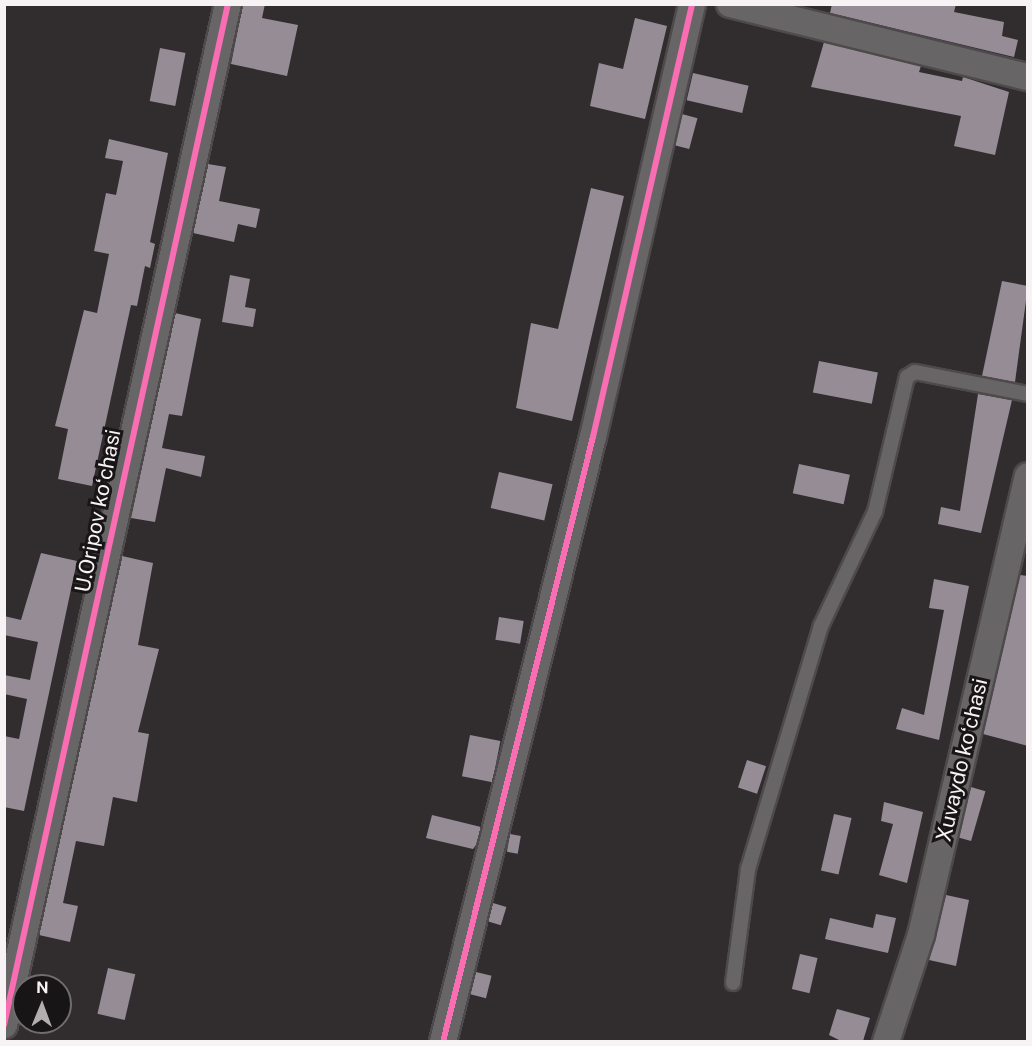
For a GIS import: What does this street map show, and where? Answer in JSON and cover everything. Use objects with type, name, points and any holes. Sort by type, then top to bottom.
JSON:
[{"type":"street","name":"U.Oripov koʻchasi","points":[[4,1025],[228,4]]},
{"type":"street","points":[[443,1041],[593,437],[692,4]]},
{"type":"street","points":[[730,4],[1028,77]]},
{"type":"street","name":"Xuvaydo koʻchasi","points":[[886,1041],[921,935],[1028,476]]},
{"type":"lane","points":[[733,983],[748,868],[821,626],[875,512],[907,377],[915,372],[1028,393]]},
{"type":"building","points":[[243,4],[265,4],[262,18],[298,25],[287,76],[231,64]]},
{"type":"building","points":[[832,4],[956,4],[954,12],[1004,22],[1002,36],[1018,40],[1014,57],[830,13]]},
{"type":"building","points":[[635,18],[667,26],[645,119],[590,106],[599,63],[623,69]]},
{"type":"building","points":[[824,42],[921,66],[919,72],[962,81],[963,77],[1009,92],[995,155],[954,146],[961,116],[811,87]]},
{"type":"building","points":[[160,48],[186,53],[175,106],[150,101]]},
{"type":"building","points":[[693,73],[749,86],[742,113],[687,100]]},
{"type":"building","points":[[682,114],[697,118],[689,149],[674,145]]},
{"type":"building","points":[[109,139],[168,153],[150,242],[155,244],[150,268],[145,266],[137,306],[131,305],[92,486],[58,479],[68,429],[55,426],[84,310],[97,313],[109,254],[94,251],[106,193],[116,195],[123,161],[105,158]]},
{"type":"building","points":[[208,164],[226,167],[219,201],[260,209],[256,228],[238,224],[234,242],[193,233]]},
{"type":"building","points":[[591,188],[624,196],[572,421],[516,408],[531,323],[558,329]]},
{"type":"building","points":[[230,275],[250,279],[245,307],[256,309],[253,327],[222,322]]},
{"type":"building","points":[[1002,281],[1028,286],[1015,382],[982,376]]},
{"type":"building","points":[[175,313],[201,319],[182,416],[169,414],[162,448],[205,456],[201,477],[166,468],[155,522],[131,518]]},
{"type":"building","points":[[819,361],[878,372],[872,404],[813,392]]},
{"type":"building","points":[[978,394],[1012,400],[981,533],[938,524],[941,507],[960,511]]},
{"type":"building","points":[[799,464],[850,475],[844,504],[793,493]]},
{"type":"building","points":[[499,472],[553,484],[544,520],[491,508]]},
{"type":"building","points":[[41,553],[77,561],[24,811],[4,807],[4,736],[19,739],[27,699],[4,694],[4,675],[30,680],[38,642],[4,635],[4,616],[21,620]]},
{"type":"building","points":[[122,556],[153,563],[138,645],[159,649],[138,732],[149,734],[137,802],[113,797],[104,846],[76,841],[63,903],[78,906],[70,942],[39,935]]},
{"type":"building","points":[[1020,575],[1028,576],[1028,746],[983,734]]},
{"type":"building","points":[[934,579],[969,586],[939,740],[896,729],[902,708],[924,715],[944,610],[929,608]]},
{"type":"building","points":[[499,617],[524,621],[520,644],[495,640]]},
{"type":"building","points":[[470,735],[500,741],[492,782],[462,776]]},
{"type":"building","points":[[747,760],[766,766],[757,794],[738,788]]},
{"type":"building","points":[[971,787],[985,791],[971,841],[957,837]]},
{"type":"building","points":[[884,802],[923,812],[907,883],[879,875],[893,824],[881,821]]},
{"type":"building","points":[[834,814],[852,818],[838,875],[821,871]]},
{"type":"building","points":[[432,815],[481,827],[473,849],[426,838]]},
{"type":"building","points":[[510,834],[521,836],[518,854],[507,852]]},
{"type":"building","points":[[946,895],[969,900],[956,966],[929,960]]},
{"type":"building","points":[[493,903],[506,907],[501,925],[487,921]]},
{"type":"building","points":[[876,914],[896,918],[888,953],[825,939],[830,918],[873,928]]},
{"type":"building","points":[[800,954],[818,958],[809,993],[792,989]]},
{"type":"building","points":[[108,968],[135,974],[125,1020],[97,1014]]},
{"type":"building","points":[[476,972],[492,976],[486,998],[470,994]]},
{"type":"building","points":[[837,1009],[870,1018],[863,1041],[841,1041],[829,1035]]},
{"type":"cycle path","points":[[4,1025],[228,4]]},
{"type":"cycle path","points":[[443,1042],[593,437],[692,4]]}]
